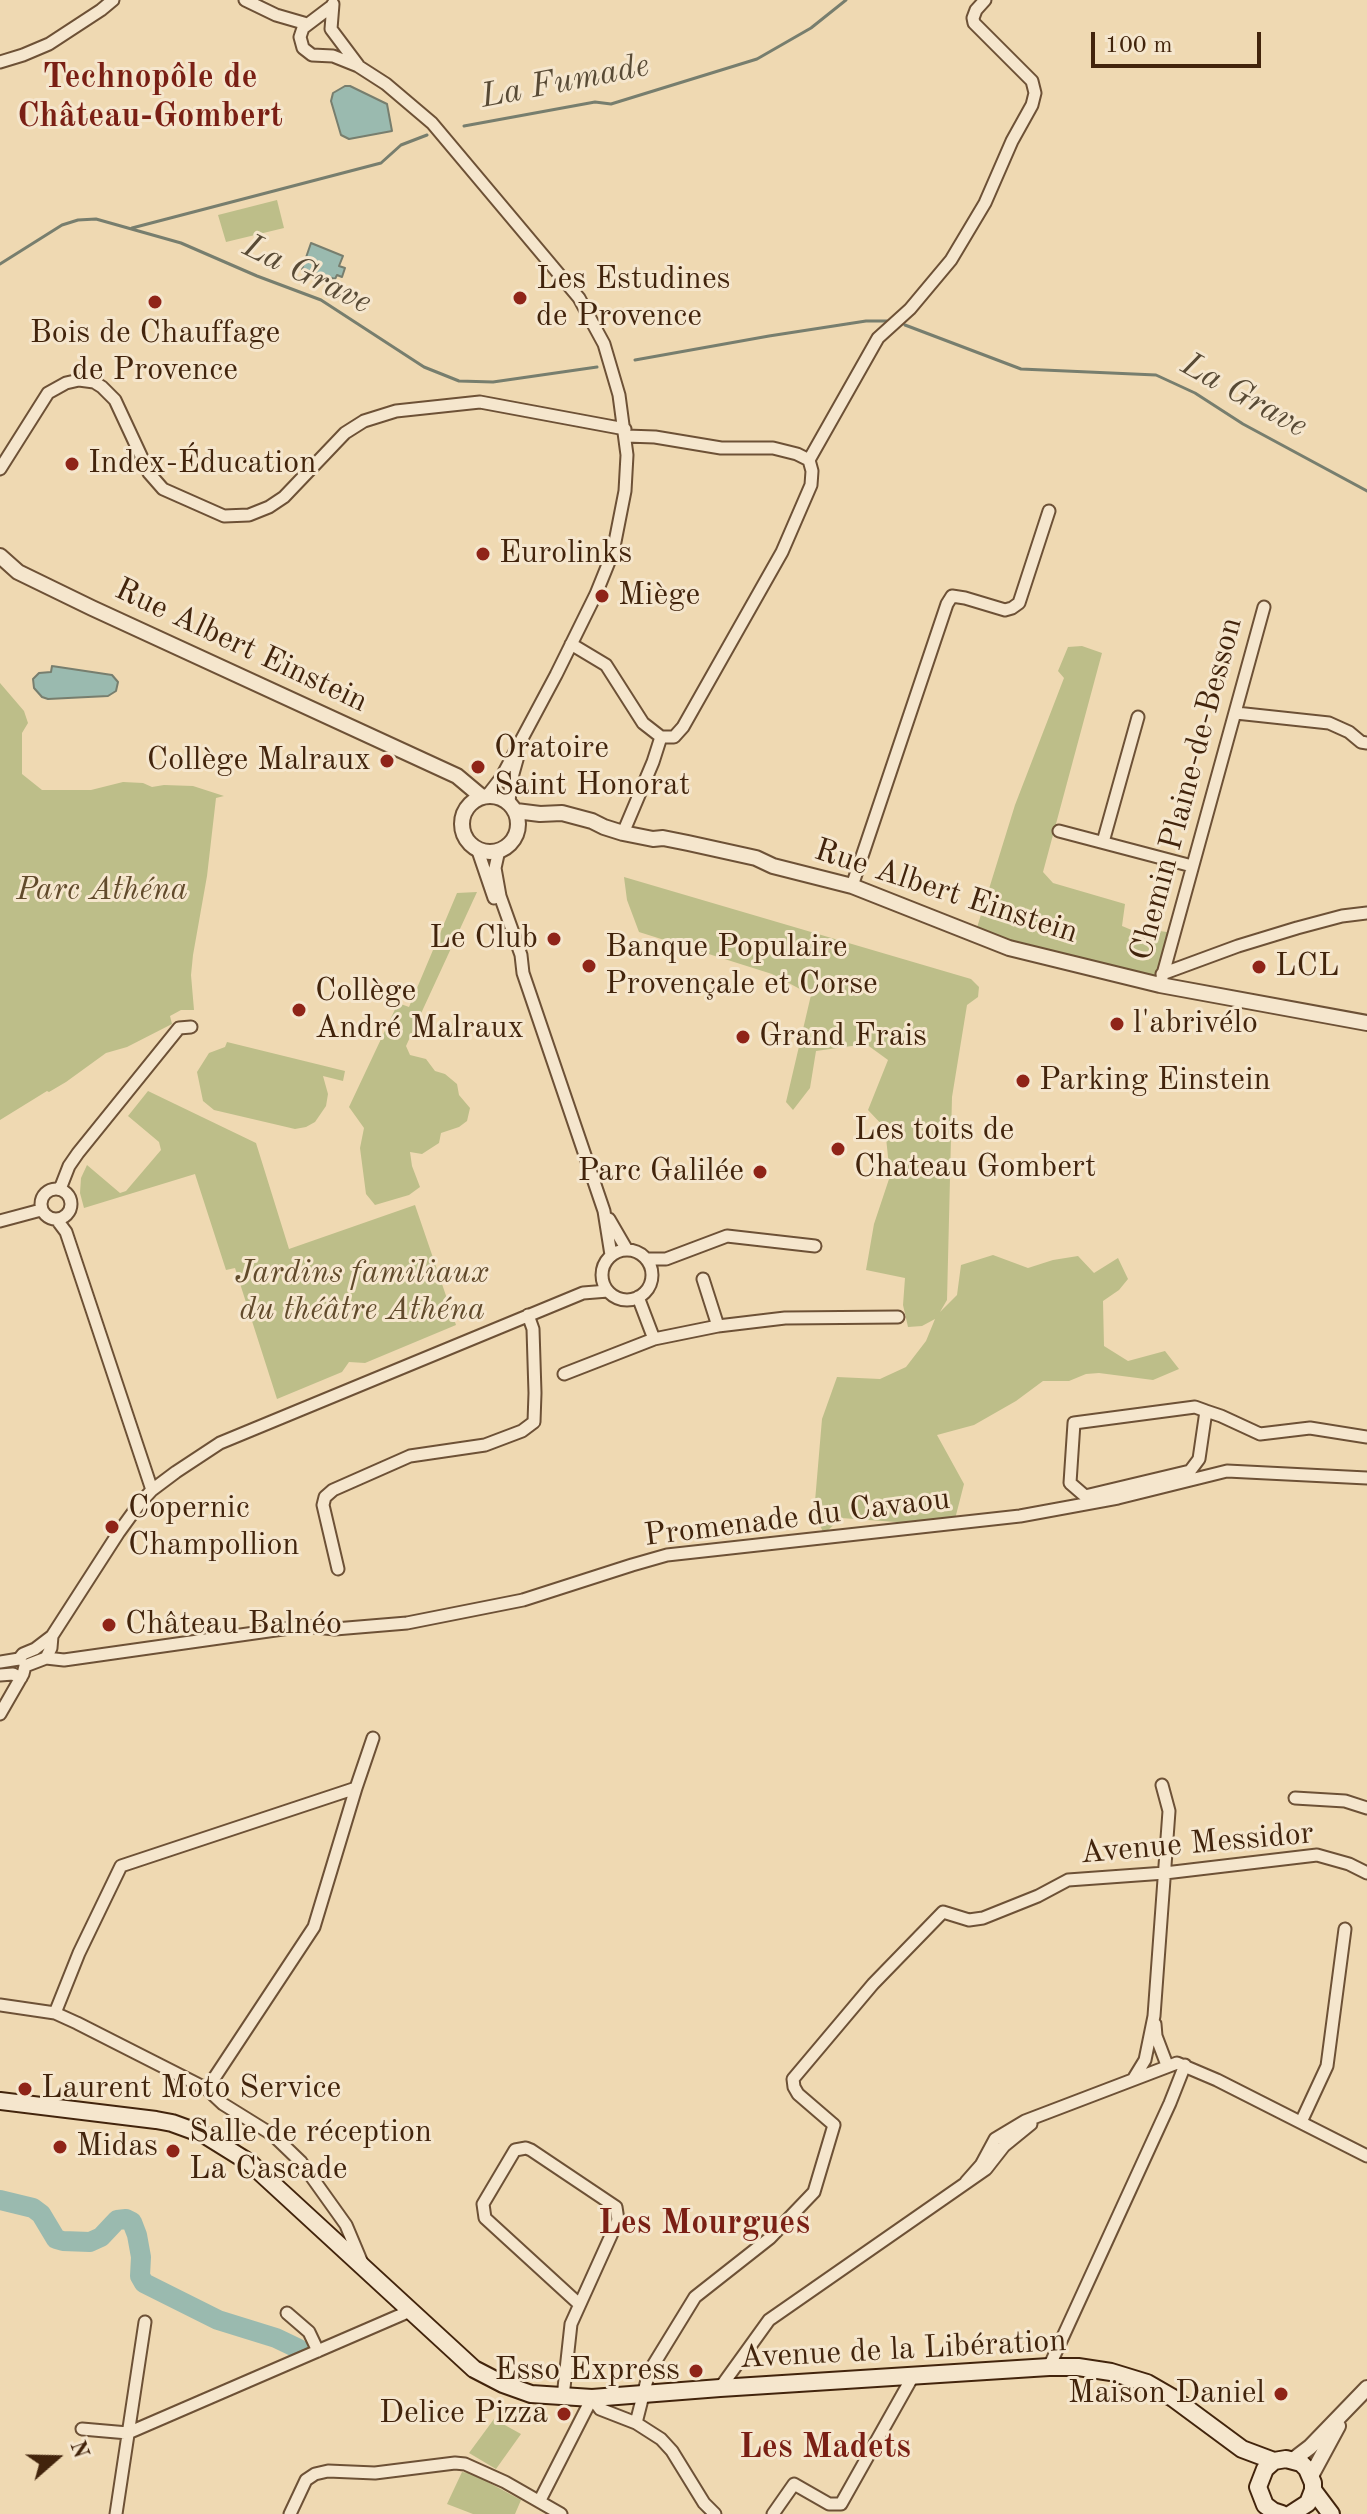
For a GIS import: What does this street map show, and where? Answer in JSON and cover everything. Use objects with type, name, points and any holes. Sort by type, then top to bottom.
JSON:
[{"type":"main road","name":"Avenue de la Libération","points":[[0,2101],[156,2120],[200,2133],[250,2163],[474,2369],[531,2394],[592,2398],[1049,2367],[1089,2369],[1147,2383],[1173,2398],[1242,2449]]},
{"type":"main road","points":[[1242,2449],[1274,2461],[1293,2460],[1301,2463],[1331,2514]]},
{"type":"main road","points":[[1242,2449],[1260,2477],[1263,2509],[1294,2514],[1308,2503],[1312,2483]]},
{"type":"main road","points":[[1260,2477],[1274,2461]]},
{"type":"street","points":[[0,62],[49,44],[113,0]]},
{"type":"street","points":[[245,0],[276,15],[324,23],[358,66]]},
{"type":"street","points":[[571,644],[606,665],[643,723],[661,737],[674,737],[683,727],[782,552],[811,485],[809,460],[878,338],[910,309],[951,260],[985,203],[1012,141],[1032,105],[1035,93],[1032,81],[974,23],[976,10],[985,0]]},
{"type":"street","points":[[300,37],[310,23],[334,3]]},
{"type":"street","points":[[323,54],[331,48],[334,3]]},
{"type":"street","points":[[276,15],[300,37],[307,52],[358,66],[386,84],[432,123],[579,298],[604,344],[619,395],[625,432],[625,491],[613,552],[596,594],[501,778],[484,796],[467,807],[463,829],[467,839],[484,851],[499,850],[509,844],[518,829],[512,807],[511,781],[523,739]]},
{"type":"street","points":[[0,469],[48,393],[66,383],[85,381],[102,387],[115,400],[149,473],[163,489],[224,516],[249,515],[284,497],[345,433],[364,421],[396,411],[480,402],[721,448],[773,448],[809,460]]},
{"type":"street","points":[[852,886],[947,604],[952,596],[1005,610],[1019,603],[1049,511]]},
{"type":"street","name":"Rue Albert Einstein","points":[[0,556],[18,572]]},
{"type":"street","name":"Rue Albert Einstein","points":[[0,569],[18,572],[457,776],[484,796]]},
{"type":"street","name":"Chemin Plaine-de-Besson","points":[[1161,980],[1264,607]]},
{"type":"street","points":[[1236,713],[1329,723],[1367,743]]},
{"type":"street","points":[[1103,842],[1138,717]]},
{"type":"street","points":[[623,833],[661,737]]},
{"type":"street","name":"Rue Albert Einstein","points":[[440,769],[459,787],[467,807]]},
{"type":"street","points":[[484,796],[499,797],[512,807]]},
{"type":"street","name":"Rue Albert Einstein","points":[[512,807],[540,814],[562,813],[623,833],[653,839],[661,846],[752,868],[773,866],[852,886],[1009,948],[1367,1023]]},
{"type":"street","name":"Rue Albert Einstein","points":[[518,829],[549,819],[592,829],[604,827]]},
{"type":"street","points":[[1059,831],[1192,866]]},
{"type":"street","points":[[477,848],[604,1211],[611,1255]]},
{"type":"street","points":[[499,850],[495,873],[521,955],[523,973]]},
{"type":"street","points":[[1161,980],[1227,950],[1342,916],[1367,913]]},
{"type":"street","name":"Rue Albert Einstein","points":[[1335,1018],[1367,1029]]},
{"type":"street","points":[[60,1189],[78,1153],[179,1028],[191,1027]]},
{"type":"street","points":[[60,1189],[69,1196],[71,1206],[67,1216],[57,1220],[49,1218],[41,1210],[41,1200],[46,1192],[60,1189]]},
{"type":"street","points":[[0,1221],[41,1210]]},
{"type":"street","points":[[604,1211],[627,1250]]},
{"type":"street","points":[[57,1220],[66,1232],[152,1490]]},
{"type":"street","points":[[646,1259],[666,1259],[727,1236],[815,1246]]},
{"type":"street","points":[[0,1714],[22,1668],[23,1654],[52,1636],[119,1532],[152,1490],[220,1443],[583,1293],[608,1291],[621,1299],[638,1297],[649,1286],[651,1273],[646,1259],[635,1251],[627,1250],[611,1255],[602,1275],[608,1291]]},
{"type":"street","points":[[651,1273],[666,1259]]},
{"type":"street","points":[[583,1293],[602,1275]]},
{"type":"street","points":[[703,1279],[718,1326]]},
{"type":"street","points":[[638,1297],[654,1339]]},
{"type":"street","points":[[338,1569],[323,1505],[325,1497],[333,1490],[410,1456],[485,1445],[522,1431],[534,1422],[533,1329],[528,1315]]},
{"type":"street","points":[[564,1374],[654,1339],[718,1326],[785,1318],[898,1317]]},
{"type":"street","points":[[1206,1411],[1199,1459],[1190,1471],[1085,1496],[1070,1483],[1074,1423],[1195,1407],[1206,1411],[1260,1434],[1310,1428],[1367,1437]]},
{"type":"street","name":"Promenade du Cavaou","points":[[22,1668],[46,1658],[64,1660],[304,1626],[335,1629],[407,1623],[523,1600],[667,1555],[1020,1516],[1118,1498],[1227,1471],[1367,1478]]},
{"type":"street","points":[[46,1658],[52,1636]]},
{"type":"street","points":[[0,1662],[22,1668]]},
{"type":"street","points":[[0,1675],[13,1674],[22,1668]]},
{"type":"street","points":[[207,2089],[314,1927],[373,1738]]},
{"type":"street","points":[[1134,2078],[1145,2060],[1154,2016],[1169,1811],[1162,1785]]},
{"type":"street","points":[[55,2013],[79,1953],[121,1866],[356,1788]]},
{"type":"street","points":[[1295,1798],[1345,1801],[1367,1808]]},
{"type":"street","name":"Avenue Messidor","points":[[642,2394],[649,2372],[695,2297],[770,2238],[814,2192],[834,2125],[798,2094],[793,2079],[873,1984],[943,1912],[969,1920],[983,1918],[1068,1880],[1165,1873],[1317,1855],[1367,1873]]},
{"type":"street","points":[[1301,2122],[1327,2066],[1345,1929]]},
{"type":"street","points":[[0,2005],[55,2013],[207,2089],[223,2104],[273,2135],[301,2162],[346,2225],[363,2267]]},
{"type":"street","points":[[1154,2016],[1156,2036],[1167,2065]]},
{"type":"street","points":[[720,2388],[769,2320],[966,2182],[981,2165],[995,2139],[1047,2111],[1167,2065],[1185,2065],[1367,2156]]},
{"type":"street","points":[[1049,2367],[1185,2065]]},
{"type":"street","points":[[563,2397],[571,2324],[618,2220],[616,2207],[531,2150],[515,2150],[483,2204],[485,2218],[579,2304]]},
{"type":"street","points":[[82,2429],[128,2433],[410,2311]]},
{"type":"street","points":[[287,2313],[309,2332],[318,2351]]},
{"type":"street","points":[[116,2514],[145,2322]]},
{"type":"street","points":[[773,2514],[794,2484],[829,2504],[841,2504],[913,2376]]},
{"type":"street","points":[[1293,2460],[1346,2412],[1367,2388]]},
{"type":"street","points":[[636,2423],[642,2394]]},
{"type":"street","points":[[540,2500],[592,2398],[600,2409],[636,2423],[672,2451],[698,2494],[715,2514]]},
{"type":"street","points":[[1312,2483],[1346,2412]]},
{"type":"street","points":[[290,2514],[306,2480],[315,2474],[328,2471],[375,2473],[455,2463],[465,2464],[540,2500],[561,2514]]},
{"type":"green space","points":[[277,200],[284,228],[226,242],[218,215]]},
{"type":"green space","points":[[1082,646],[1102,653],[1043,872],[1053,883],[1125,904],[1122,926],[1151,938],[1160,931],[1173,933],[1160,985],[975,934],[1015,805],[1064,678],[1058,671],[1068,647]]},
{"type":"green space","name":"Parc Athéna","points":[[0,683],[24,711],[28,723],[22,733],[22,774],[42,790],[91,790],[123,782],[143,783],[152,787],[193,786],[224,796],[216,798],[207,876],[193,955],[194,1010],[181,1010],[170,1016],[172,1024],[127,1047],[106,1053],[66,1082],[0,1120]]},
{"type":"green space","points":[[624,877],[971,979],[979,987],[978,997],[967,1005],[952,1097],[947,1300],[940,1312],[957,1295],[961,1265],[993,1255],[1028,1268],[1078,1256],[1094,1273],[1118,1258],[1128,1279],[1103,1301],[1104,1346],[1128,1361],[1165,1351],[1179,1369],[1153,1380],[1099,1373],[1069,1381],[1043,1381],[974,1425],[937,1435],[964,1484],[955,1519],[910,1523],[841,1518],[824,1534],[814,1513],[822,1419],[837,1377],[880,1379],[906,1367],[926,1341],[935,1319],[922,1326],[908,1327],[903,1305],[905,1278],[866,1270],[874,1224],[890,1176],[885,1128],[868,1110],[888,1060],[866,1044],[816,1051],[810,1088],[793,1110],[786,1102],[811,995],[772,974],[639,932],[627,900]]},
{"type":"green space","points":[[477,892],[406,1046],[410,1055],[426,1059],[435,1071],[445,1074],[457,1084],[459,1095],[470,1108],[467,1121],[441,1133],[439,1143],[422,1154],[410,1152],[420,1187],[409,1195],[375,1205],[366,1194],[360,1148],[364,1128],[349,1107],[398,1003],[409,1007],[457,893]]},
{"type":"green space","points":[[227,1042],[345,1071],[343,1081],[323,1076],[328,1094],[326,1106],[315,1122],[306,1127],[295,1129],[214,1110],[203,1101],[197,1072],[209,1053],[225,1047]]},
{"type":"green space","name":"Jardins familiaux du théâtre Athéna","points":[[148,1091],[256,1143],[289,1249],[415,1205],[456,1325],[365,1363],[349,1362],[342,1372],[277,1399],[235,1268],[226,1270],[195,1174],[84,1208],[80,1193],[81,1178],[87,1165],[120,1193],[126,1191],[161,1150],[159,1142],[128,1116]]},
{"type":"green space","points":[[494,2419],[521,2434],[496,2469],[469,2453]]},
{"type":"green space","points":[[462,2472],[471,2473],[521,2500],[515,2514],[473,2514],[447,2504]]},
{"type":"water","points":[[345,86],[387,104],[392,131],[349,139],[341,135],[331,101],[333,93]]},
{"type":"water","points":[[311,243],[343,256],[339,266],[345,268],[342,277],[337,275],[335,279],[302,269]]},
{"type":"water","points":[[52,666],[112,675],[118,682],[116,691],[108,696],[42,697],[34,688],[33,679],[39,673],[51,672]]},
{"type":"waterway","name":"La Fumade","points":[[464,126],[595,102],[611,104],[757,59],[811,28],[846,0]]},
{"type":"waterway","name":"La Fumade","points":[[132,228],[381,163],[401,145],[427,135]]},
{"type":"waterway","name":"La Grave","points":[[0,264],[62,225],[96,219],[181,243],[321,300],[424,367],[459,381],[493,382],[597,367]]},
{"type":"waterway","name":"La Grave","points":[[635,360],[769,336],[866,321],[887,321]]},
{"type":"waterway","name":"La Grave","points":[[905,325],[1021,369],[1156,375],[1195,393],[1243,424],[1367,491]]},
{"type":"waterway","points":[[0,2200],[33,2208],[41,2214],[56,2239],[63,2241],[90,2242],[101,2237],[117,2220],[126,2219],[132,2222],[137,2235],[140,2276],[144,2283],[218,2320],[276,2338],[299,2349]]},
{"type":"place","name":"Les Estudines de Provence","points":[[520,298]]},
{"type":"place","name":"Bois de Chauffage de Provence","points":[[155,302]]},
{"type":"place","name":"Index-Éducation","points":[[72,464]]},
{"type":"place","name":"Eurolinks","points":[[483,554]]},
{"type":"place","name":"Miège","points":[[602,596]]},
{"type":"place","name":"Collège Malraux","points":[[387,761]]},
{"type":"place","name":"Oratoire Saint Honorat","points":[[478,767]]},
{"type":"place","name":"Le Club","points":[[554,939]]},
{"type":"place","name":"Banque Populaire Provençale et Corse","points":[[589,966]]},
{"type":"place","name":"LCL","points":[[1259,967]]},
{"type":"place","name":"Collège André Malraux","points":[[299,1010]]},
{"type":"place","name":"l'abrivélo","points":[[1117,1024]]},
{"type":"place","name":"Grand Frais","points":[[743,1037]]},
{"type":"place","name":"Parking Einstein","points":[[1023,1081]]},
{"type":"place","name":"Les toits de Chateau Gombert","points":[[838,1149]]},
{"type":"place","name":"Parc Galilée","points":[[760,1172]]},
{"type":"place","name":"Copernic Champollion","points":[[112,1527]]},
{"type":"place","name":"Château Balnéo","points":[[109,1625]]},
{"type":"place","name":"Laurent Moto Service","points":[[25,2089]]},
{"type":"place","name":"Midas","points":[[60,2147]]},
{"type":"place","name":"Salle de réception La Cascade","points":[[173,2151]]},
{"type":"place","name":"Esso Express","points":[[696,2371]]},
{"type":"place","name":"Maison Daniel","points":[[1281,2394]]},
{"type":"place","name":"Delice Pizza","points":[[564,2414]]},
{"type":"district","name":"Technopôle de Château-Gombert","points":[[150,98]]},
{"type":"district","name":"Les Mourgues","points":[[704,2224]]},
{"type":"district","name":"Les Madets","points":[[825,2448]]}]
